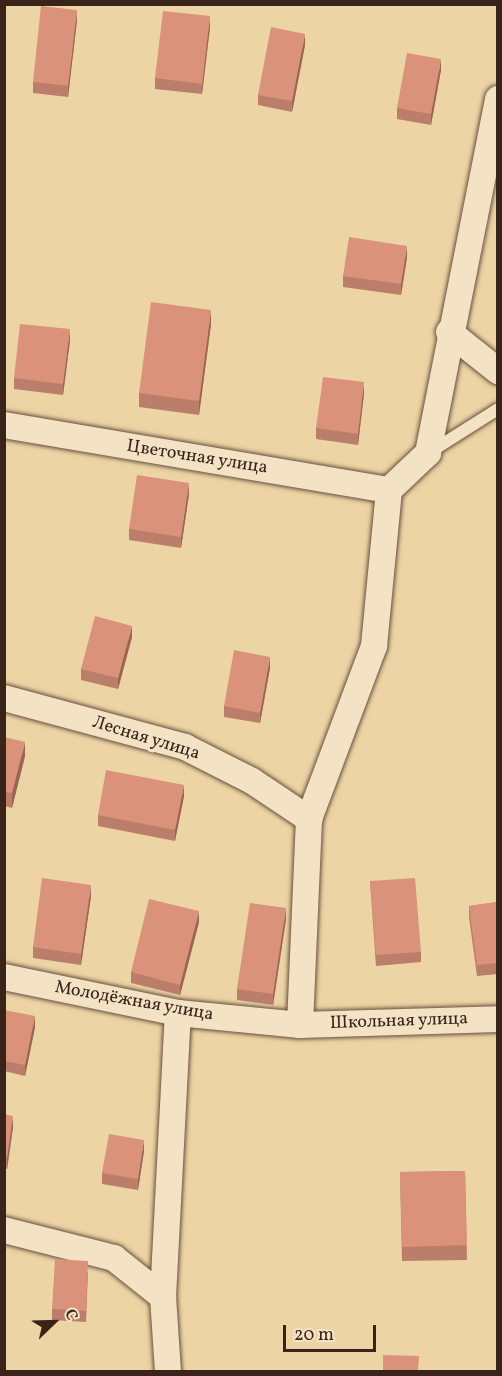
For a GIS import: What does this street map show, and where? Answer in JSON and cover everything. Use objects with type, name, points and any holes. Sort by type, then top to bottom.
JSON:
[{"type":"street","points":[[300,1025],[309,819],[374,646],[389,490],[428,453],[449,332],[498,99]]},
{"type":"street","points":[[449,332],[498,371]]},
{"type":"street","name":"Цветочная улица","points":[[4,425],[389,490]]},
{"type":"street","name":"Лесная улица","points":[[4,698],[185,747],[252,781],[309,819]]},
{"type":"street","name":"Молодёжная улица","points":[[4,977],[178,1013],[300,1025]]},
{"type":"street","points":[[168,1371],[163,1297],[178,1013]]},
{"type":"street","name":"Школьная улица","points":[[300,1025],[498,1019]]},
{"type":"street","points":[[4,1230],[114,1258],[163,1297]]},
{"type":"lane","points":[[428,453],[498,409]]},
{"type":"building","points":[[41,6],[77,10],[68,86],[33,82]]},
{"type":"building","points":[[163,11],[210,16],[202,84],[155,78]]},
{"type":"building","points":[[271,27],[305,34],[292,101],[258,95]]},
{"type":"building","points":[[407,53],[441,59],[431,114],[397,108]]},
{"type":"building","points":[[349,237],[407,246],[401,284],[343,276]]},
{"type":"building","points":[[151,302],[211,310],[199,401],[139,393]]},
{"type":"building","points":[[20,324],[70,329],[63,384],[14,378]]},
{"type":"building","points":[[323,377],[364,382],[358,434],[316,428]]},
{"type":"building","points":[[137,475],[189,483],[181,537],[129,529]]},
{"type":"building","points":[[95,616],[132,626],[118,678],[81,669]]},
{"type":"building","points":[[234,650],[270,657],[260,713],[224,706]]},
{"type":"building","points":[[4,737],[25,742],[12,793],[4,792]]},
{"type":"building","points":[[106,770],[184,785],[175,830],[98,815]]},
{"type":"building","points":[[42,878],[91,885],[81,954],[33,947]]},
{"type":"building","points":[[415,878],[421,952],[376,955],[370,881]]},
{"type":"building","points":[[149,899],[199,911],[180,985],[131,972]]},
{"type":"building","points":[[498,902],[498,963],[477,965],[469,906]]},
{"type":"building","points":[[250,903],[286,908],[273,994],[237,989]]},
{"type":"building","points":[[4,1010],[35,1016],[25,1065],[4,1061]]},
{"type":"building","points":[[4,1114],[13,1116],[7,1158],[4,1158]]},
{"type":"building","points":[[109,1134],[144,1140],[138,1179],[102,1173]]},
{"type":"building","points":[[465,1171],[467,1245],[402,1247],[400,1172]]},
{"type":"building","points":[[55,1259],[88,1261],[86,1311],[52,1309]]},
{"type":"building","points":[[383,1355],[419,1356],[418,1371],[383,1371]]}]
